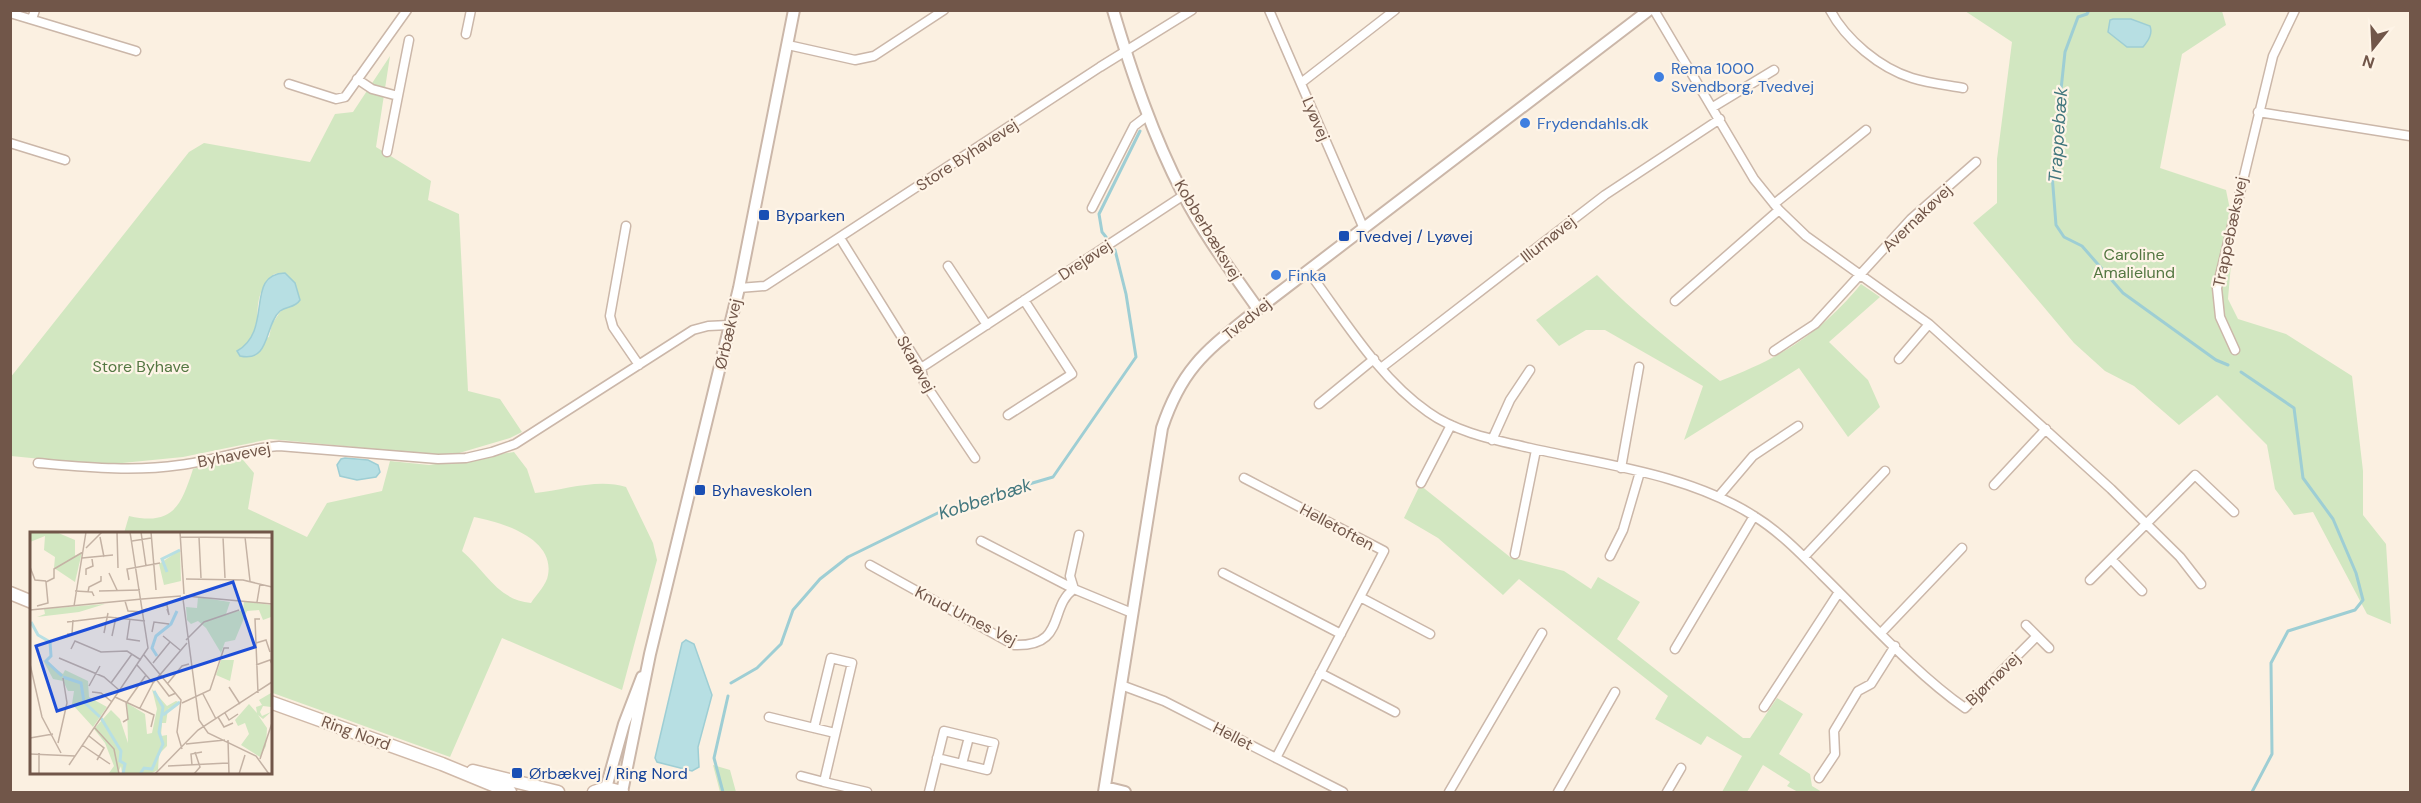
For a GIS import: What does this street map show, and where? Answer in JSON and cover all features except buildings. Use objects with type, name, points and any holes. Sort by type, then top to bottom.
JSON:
[{"type":"main road","points":[[13,594],[30,601]]},
{"type":"main road","name":"Ring Nord","points":[[272,703],[442,764],[510,792]]},
{"type":"main road","name":"Ring Nord","points":[[442,764],[558,792]]},
{"type":"main road","points":[[600,790],[622,792]]},
{"type":"street","points":[[289,84],[336,99],[345,97],[406,10]]},
{"type":"street","points":[[466,34],[471,10]]},
{"type":"street","name":"Ørbækvej","points":[[622,792],[650,654],[710,416],[739,288],[794,10]]},
{"type":"street","points":[[788,45],[855,60],[874,56],[944,10]]},
{"type":"street","name":"Kobberbæksvej","points":[[1113,10],[1147,116],[1184,195],[1258,309]]},
{"type":"street","name":"Store Byhavevej","points":[[739,288],[765,286],[1192,10]]},
{"type":"street","name":"Lyøvej","points":[[1269,10],[1364,229]]},
{"type":"street","points":[[1301,83],[1395,10]]},
{"type":"street","name":"Tvedvej","points":[[1125,792],[1104,790],[1162,428],[1172,400],[1188,372],[1212,347],[1258,309],[1649,10]]},
{"type":"street","points":[[1654,10],[1713,106],[1754,179],[1776,207],[1806,236],[1929,324],[2147,523],[2180,557],[2201,584]]},
{"type":"street","name":"Trappebæksvej","points":[[2235,350],[2220,317],[2217,288],[2273,56],[2295,10]]},
{"type":"street","points":[[1835,12],[1860,47],[1883,64],[1911,78],[1963,88]]},
{"type":"street","points":[[10,13],[34,15],[136,51]]},
{"type":"street","points":[[387,152],[409,40]]},
{"type":"street","points":[[1713,106],[1774,70]]},
{"type":"street","points":[[357,79],[372,89],[398,96]]},
{"type":"street","points":[[2258,112],[2410,136]]},
{"type":"street","points":[[1092,208],[1134,126],[1147,116]]},
{"type":"street","name":"Illumøvej","points":[[1381,368],[1605,195],[1720,119]]},
{"type":"street","points":[[1675,301],[1776,207],[1866,130]]},
{"type":"street","points":[[10,143],[65,160]]},
{"type":"street","name":"Avernakøvej","points":[[1774,351],[1815,324],[1911,219],[1976,162]]},
{"type":"street","name":"Drejøvej","points":[[921,368],[1184,195]]},
{"type":"street","points":[[626,226],[610,316],[613,327],[639,364],[693,330],[708,326],[729,325]]},
{"type":"street","name":"Skarøvej","points":[[840,238],[921,368],[924,382],[975,458]]},
{"type":"street","points":[[948,266],[987,325]]},
{"type":"street","name":"Bjørnøvej","points":[[1308,271],[1381,368],[1408,398],[1430,414],[1492,440],[1640,472],[1687,484],[1719,496],[1754,516],[1804,557],[1881,633],[1965,708],[2037,636]]},
{"type":"street","points":[[1008,415],[1072,374],[1024,300]]},
{"type":"street","points":[[1899,359],[1929,324]]},
{"type":"street","points":[[1319,404],[1374,359]]},
{"type":"street","name":"Byhavevej","points":[[38,463],[103,469],[179,466],[254,447],[279,446],[438,459],[466,458],[515,444],[639,364]]},
{"type":"street","points":[[1621,468],[1639,367]]},
{"type":"street","points":[[1492,440],[1510,400],[1530,370]]},
{"type":"street","points":[[1421,483],[1452,425]]},
{"type":"street","points":[[1719,496],[1753,456],[1798,426]]},
{"type":"street","points":[[1994,484],[2046,429]]},
{"type":"street","points":[[1515,554],[1536,450]]},
{"type":"street","points":[[1804,557],[1885,471]]},
{"type":"street","points":[[1610,556],[1626,522],[1640,472]]},
{"type":"street","points":[[2090,580],[2195,475],[2234,512]]},
{"type":"street","name":"Helletoften","points":[[1244,478],[1384,551],[1276,758]]},
{"type":"street","points":[[1675,649],[1754,516]]},
{"type":"street","points":[[1074,590],[1070,576],[1079,535]]},
{"type":"street","points":[[981,541],[1074,590],[1132,613]]},
{"type":"street","points":[[1881,633],[1962,549]]},
{"type":"street","points":[[2111,559],[2142,591]]},
{"type":"street","name":"Knud Urnes Vej","points":[[870,565],[1014,645],[1027,646],[1043,640],[1074,590]]},
{"type":"street","points":[[1223,573],[1341,634]]},
{"type":"street","points":[[1764,707],[1839,591]]},
{"type":"street","points":[[1360,597],[1430,634]]},
{"type":"street","points":[[2026,625],[2049,648]]},
{"type":"street","points":[[1449,792],[1542,633]]},
{"type":"street","points":[[1819,778],[1835,754],[1834,731],[1858,691],[1871,684],[1895,646]]},
{"type":"street","name":"Ørbækvej","points":[[600,790],[650,654]]},
{"type":"street","points":[[814,728],[831,658],[852,663],[824,782]]},
{"type":"street","points":[[1320,673],[1395,711]]},
{"type":"street","name":"Hellet","points":[[1121,685],[1164,701],[1343,792]]},
{"type":"street","points":[[1558,792],[1615,692]]},
{"type":"street","points":[[769,717],[835,733]]},
{"type":"street","points":[[929,792],[937,758],[944,730],[994,742],[987,770],[937,758]]},
{"type":"street","points":[[962,764],[969,736]]},
{"type":"street","points":[[1667,792],[1681,768]]},
{"type":"street","points":[[801,776],[867,792]]},
{"type":"green space","name":"Caroline Amalielund","points":[[1965,11],[2222,11],[2226,25],[2182,54],[2160,168],[2226,190],[2234,229],[2228,299],[2238,319],[2286,334],[2352,376],[2363,471],[2363,515],[2386,544],[2391,624],[2367,614],[2313,512],[2294,515],[2275,489],[2267,445],[2217,395],[2179,425],[2134,386],[2105,371],[2074,343],[1973,223],[1997,203],[1997,159],[2012,42]]},
{"type":"green space","name":"Store Byhave","points":[[390,56],[376,147],[431,181],[428,200],[459,214],[468,391],[500,399],[522,432],[510,438],[449,456],[270,439],[183,457],[102,465],[11,456],[10,378],[189,152],[204,143],[310,162],[335,114],[353,112]],"holes":[[[285,273],[282,309],[272,324],[269,337],[237,351],[247,344],[256,330],[259,299],[263,288],[274,274]]]},
{"type":"green space","points":[[1597,275],[1672,343],[1720,381],[1762,363],[1798,343],[1830,317],[1861,284],[1880,297],[1829,342],[1868,380],[1880,407],[1848,437],[1799,368],[1684,440],[1703,386],[1605,330],[1586,330],[1559,346],[1536,320]]},
{"type":"green space","points":[[514,452],[527,469],[535,493],[593,484],[626,487],[653,543],[657,560],[622,690],[502,638],[450,757],[272,693],[272,532],[124,532],[129,516],[156,518],[173,510],[184,493],[193,469],[239,455],[254,473],[248,509],[307,537],[327,503],[382,491],[390,461],[429,465]],"holes":[[[474,517],[498,523],[524,534],[535,542],[543,551],[548,562],[548,575],[544,586],[531,603],[519,601],[501,591],[462,551]]]},
{"type":"green space","points":[[1420,485],[1510,557],[1564,571],[1591,589],[1598,577],[1640,602],[1617,639],[1743,738],[1750,738],[1777,698],[1803,714],[1779,754],[1810,774],[1812,786],[1822,792],[1798,792],[1787,786],[1790,782],[1763,765],[1747,792],[1722,792],[1742,756],[1707,736],[1701,745],[1655,719],[1668,696],[1519,579],[1503,595],[1438,538],[1404,518]]},
{"type":"green space","points":[[713,765],[730,770],[736,792],[720,792]]},
{"type":"water","points":[[2131,19],[2150,26],[2150,35],[2143,47],[2127,47],[2108,32],[2110,20]]},
{"type":"water","points":[[285,273],[295,283],[300,300],[280,311],[275,317],[266,341],[257,354],[250,357],[240,356],[237,351],[248,342],[254,330],[265,283],[273,276]]},
{"type":"water","points":[[341,459],[368,460],[378,465],[380,472],[376,477],[357,480],[340,476],[337,465]]},
{"type":"water","points":[[686,640],[694,644],[712,695],[698,747],[699,767],[692,771],[657,762],[655,758],[682,643]]},
{"type":"waterway","name":"Trappebæk","points":[[2089,10],[2087,14],[2078,17],[2065,52],[2052,174],[2056,225],[2064,237],[2082,246],[2123,293],[2216,360],[2228,365]]},
{"type":"waterway","name":"Kobberbæk","points":[[1106,237],[1102,232],[1099,214],[1140,131]]},
{"type":"waterway","name":"Kobberbæk","points":[[731,683],[757,668],[781,644],[793,610],[820,579],[848,557],[948,508],[1053,477],[1136,357],[1126,294],[1115,250]]},
{"type":"waterway","name":"Trappebæk","points":[[2241,372],[2294,408],[2303,478],[2333,519],[2356,573],[2363,600],[2355,610],[2288,631],[2271,663],[2272,754],[2252,792]]},
{"type":"waterway","name":"Kobberbæk","points":[[723,792],[714,758],[728,696]]},
{"type":"place","name":"Rema 1000 Svendborg, Tvedvej","points":[[1659,77]]},
{"type":"place","name":"Frydendahls.dk","points":[[1525,123]]},
{"type":"place","name":"Byparken","points":[[764,215]]},
{"type":"place","name":"Tvedvej / Lyøvej","points":[[1344,236]]},
{"type":"place","name":"Finka","points":[[1276,275]]},
{"type":"place","name":"Byhaveskolen","points":[[700,490]]},
{"type":"place","name":"Ørbækvej / Ring Nord","points":[[517,773]]}]
